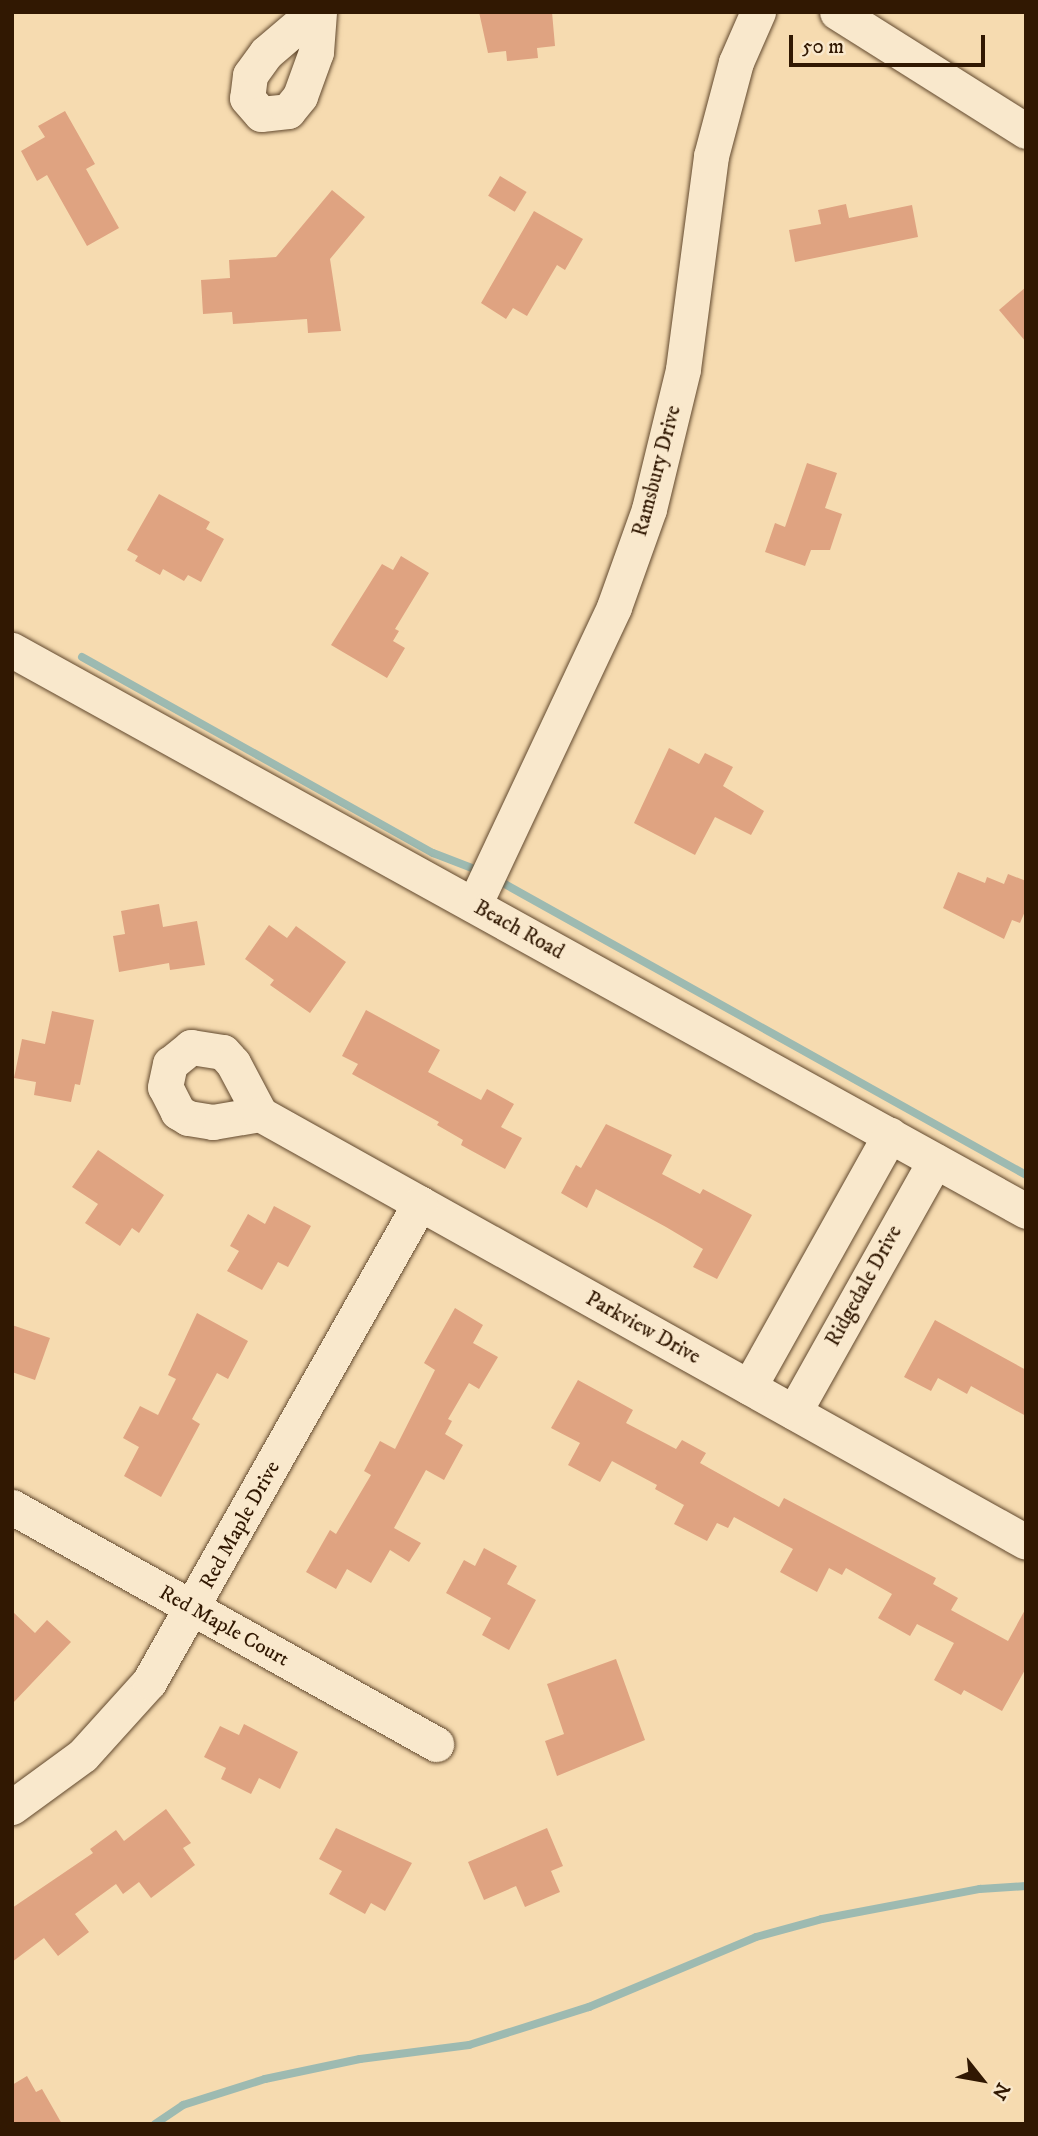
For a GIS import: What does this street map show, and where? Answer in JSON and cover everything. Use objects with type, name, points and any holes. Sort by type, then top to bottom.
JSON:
[{"type":"street","name":"Ramsbury Drive","points":[[474,905],[614,607],[649,509],[683,369],[711,156],[736,62],[758,12]]},
{"type":"street","points":[[837,12],[1026,131]]},
{"type":"street","name":"Beach Road","points":[[12,650],[1026,1211]]},
{"type":"street","name":"Parkview Drive","points":[[260,1114],[1026,1542]]},
{"type":"street","points":[[749,1387],[890,1135]]},
{"type":"street","name":"Ridgedale Drive","points":[[794,1412],[935,1161]]},
{"type":"street","name":"Red Maple Drive","points":[[12,1807],[108,1732],[149,1682],[193,1609],[420,1203]]},
{"type":"street","name":"Red Maple Court","points":[[12,1507],[436,1744]]},
{"type":"building","points":[[479,12],[552,12],[555,46],[537,48],[538,58],[507,61],[506,51],[488,53]]},
{"type":"building","points":[[65,111],[95,164],[86,169],[119,228],[87,246],[47,175],[37,181],[21,151],[45,137],[38,126]]},
{"type":"building","points":[[500,176],[527,192],[515,212],[488,196]]},
{"type":"building","points":[[332,190],[365,217],[330,259],[341,331],[308,333],[307,319],[233,324],[232,312],[203,314],[201,280],[230,278],[229,260],[276,257]]},
{"type":"building","points":[[846,204],[849,218],[912,205],[918,237],[795,262],[789,230],[821,224],[818,210]]},
{"type":"building","points":[[534,211],[583,239],[565,270],[557,265],[527,316],[513,308],[506,319],[481,303]]},
{"type":"building","points":[[1026,287],[1026,342],[999,310]]},
{"type":"building","points":[[807,463],[837,473],[825,508],[842,514],[830,550],[811,550],[805,566],[765,552],[775,523],[785,527]]},
{"type":"building","points":[[159,494],[210,522],[206,529],[224,539],[201,582],[188,575],[184,581],[163,569],[160,575],[135,561],[138,556],[127,550]]},
{"type":"building","points":[[401,556],[429,573],[395,629],[399,631],[393,641],[405,648],[387,678],[331,645],[382,564],[393,570]]},
{"type":"building","points":[[669,748],[699,764],[705,753],[733,767],[723,786],[764,811],[751,835],[715,817],[695,855],[634,823]]},
{"type":"building","points":[[958,872],[985,883],[987,877],[1004,884],[1008,874],[1026,881],[1026,909],[1020,923],[1012,920],[1004,939],[943,908]]},
{"type":"building","points":[[159,904],[163,927],[197,921],[205,965],[170,970],[169,963],[119,972],[113,936],[125,934],[121,911]]},
{"type":"building","points":[[269,925],[287,938],[296,926],[346,962],[310,1013],[270,985],[274,980],[245,959]]},
{"type":"building","points":[[366,1010],[440,1050],[428,1072],[481,1100],[487,1089],[514,1104],[501,1127],[522,1138],[505,1169],[461,1145],[463,1140],[437,1125],[439,1122],[352,1074],[358,1064],[342,1056]]},
{"type":"building","points":[[52,1011],[94,1020],[80,1085],[75,1084],[71,1102],[34,1095],[36,1082],[14,1078],[22,1039],[45,1044]]},
{"type":"building","points":[[606,1124],[672,1155],[662,1174],[700,1194],[703,1189],[752,1215],[717,1279],[693,1267],[703,1249],[666,1227],[596,1189],[587,1208],[561,1193],[576,1165],[581,1168]]},
{"type":"building","points":[[98,1150],[164,1195],[139,1233],[132,1228],[120,1246],[85,1223],[98,1204],[72,1187]]},
{"type":"building","points":[[274,1206],[311,1226],[288,1267],[278,1262],[262,1290],[227,1271],[239,1251],[230,1246],[248,1214],[265,1224]]},
{"type":"building","points":[[455,1308],[483,1325],[473,1343],[498,1357],[479,1389],[469,1383],[448,1419],[452,1421],[445,1434],[463,1445],[444,1480],[426,1470],[394,1528],[421,1543],[409,1562],[390,1550],[371,1583],[347,1569],[336,1589],[306,1572],[330,1530],[336,1534],[371,1475],[364,1471],[380,1441],[395,1449],[435,1370],[424,1363]]},
{"type":"building","points":[[197,1313],[248,1341],[228,1379],[217,1373],[192,1419],[200,1424],[161,1497],[124,1476],[139,1447],[123,1438],[140,1406],[158,1415],[176,1379],[168,1375]]},
{"type":"building","points":[[935,1320],[1026,1370],[1026,1416],[971,1386],[967,1394],[938,1378],[931,1391],[904,1377]]},
{"type":"building","points":[[12,1325],[50,1338],[35,1380],[12,1372]]},
{"type":"building","points":[[578,1380],[633,1410],[626,1423],[676,1449],[682,1440],[706,1453],[700,1463],[779,1507],[784,1498],[936,1578],[933,1584],[958,1598],[951,1610],[1008,1641],[1026,1608],[1026,1668],[1002,1711],[964,1690],[961,1695],[934,1680],[954,1643],[917,1624],[910,1636],[878,1618],[892,1594],[846,1568],[842,1575],[829,1568],[817,1592],[780,1572],[793,1549],[734,1517],[728,1528],[717,1523],[707,1541],[674,1524],[684,1505],[655,1489],[657,1485],[612,1461],[600,1482],[568,1465],[580,1443],[551,1428]]},
{"type":"building","points":[[484,1548],[517,1566],[507,1584],[536,1600],[509,1650],[482,1635],[491,1618],[446,1593],[464,1560],[475,1566]]},
{"type":"building","points":[[12,1611],[35,1633],[47,1620],[71,1642],[12,1704]]},
{"type":"building","points":[[616,1659],[645,1740],[557,1776],[545,1741],[564,1734],[547,1684]]},
{"type":"building","points":[[244,1724],[298,1752],[280,1789],[259,1778],[251,1794],[221,1779],[226,1768],[204,1757],[220,1726],[239,1735]]},
{"type":"building","points":[[166,1809],[191,1843],[183,1848],[195,1865],[151,1898],[139,1882],[123,1894],[116,1884],[75,1914],[89,1932],[58,1956],[44,1938],[12,1962],[12,1908],[93,1853],[90,1849],[116,1830],[124,1841]]},
{"type":"building","points":[[336,1828],[412,1863],[385,1911],[371,1903],[365,1914],[329,1894],[342,1871],[319,1859]]},
{"type":"building","points":[[547,1828],[563,1866],[551,1871],[560,1892],[525,1907],[516,1886],[484,1900],[468,1862]]},
{"type":"building","points":[[27,2076],[36,2092],[42,2089],[62,2124],[12,2124],[12,2085]]},
{"type":"waterway","points":[[82,657],[433,853],[480,871]]},
{"type":"waterway","points":[[494,878],[1026,1175]]},
{"type":"waterway","points":[[155,2124],[183,2105],[265,2079],[360,2059],[469,2045],[589,2007],[756,1937],[822,1919],[980,1889],[1026,1886]]}]
